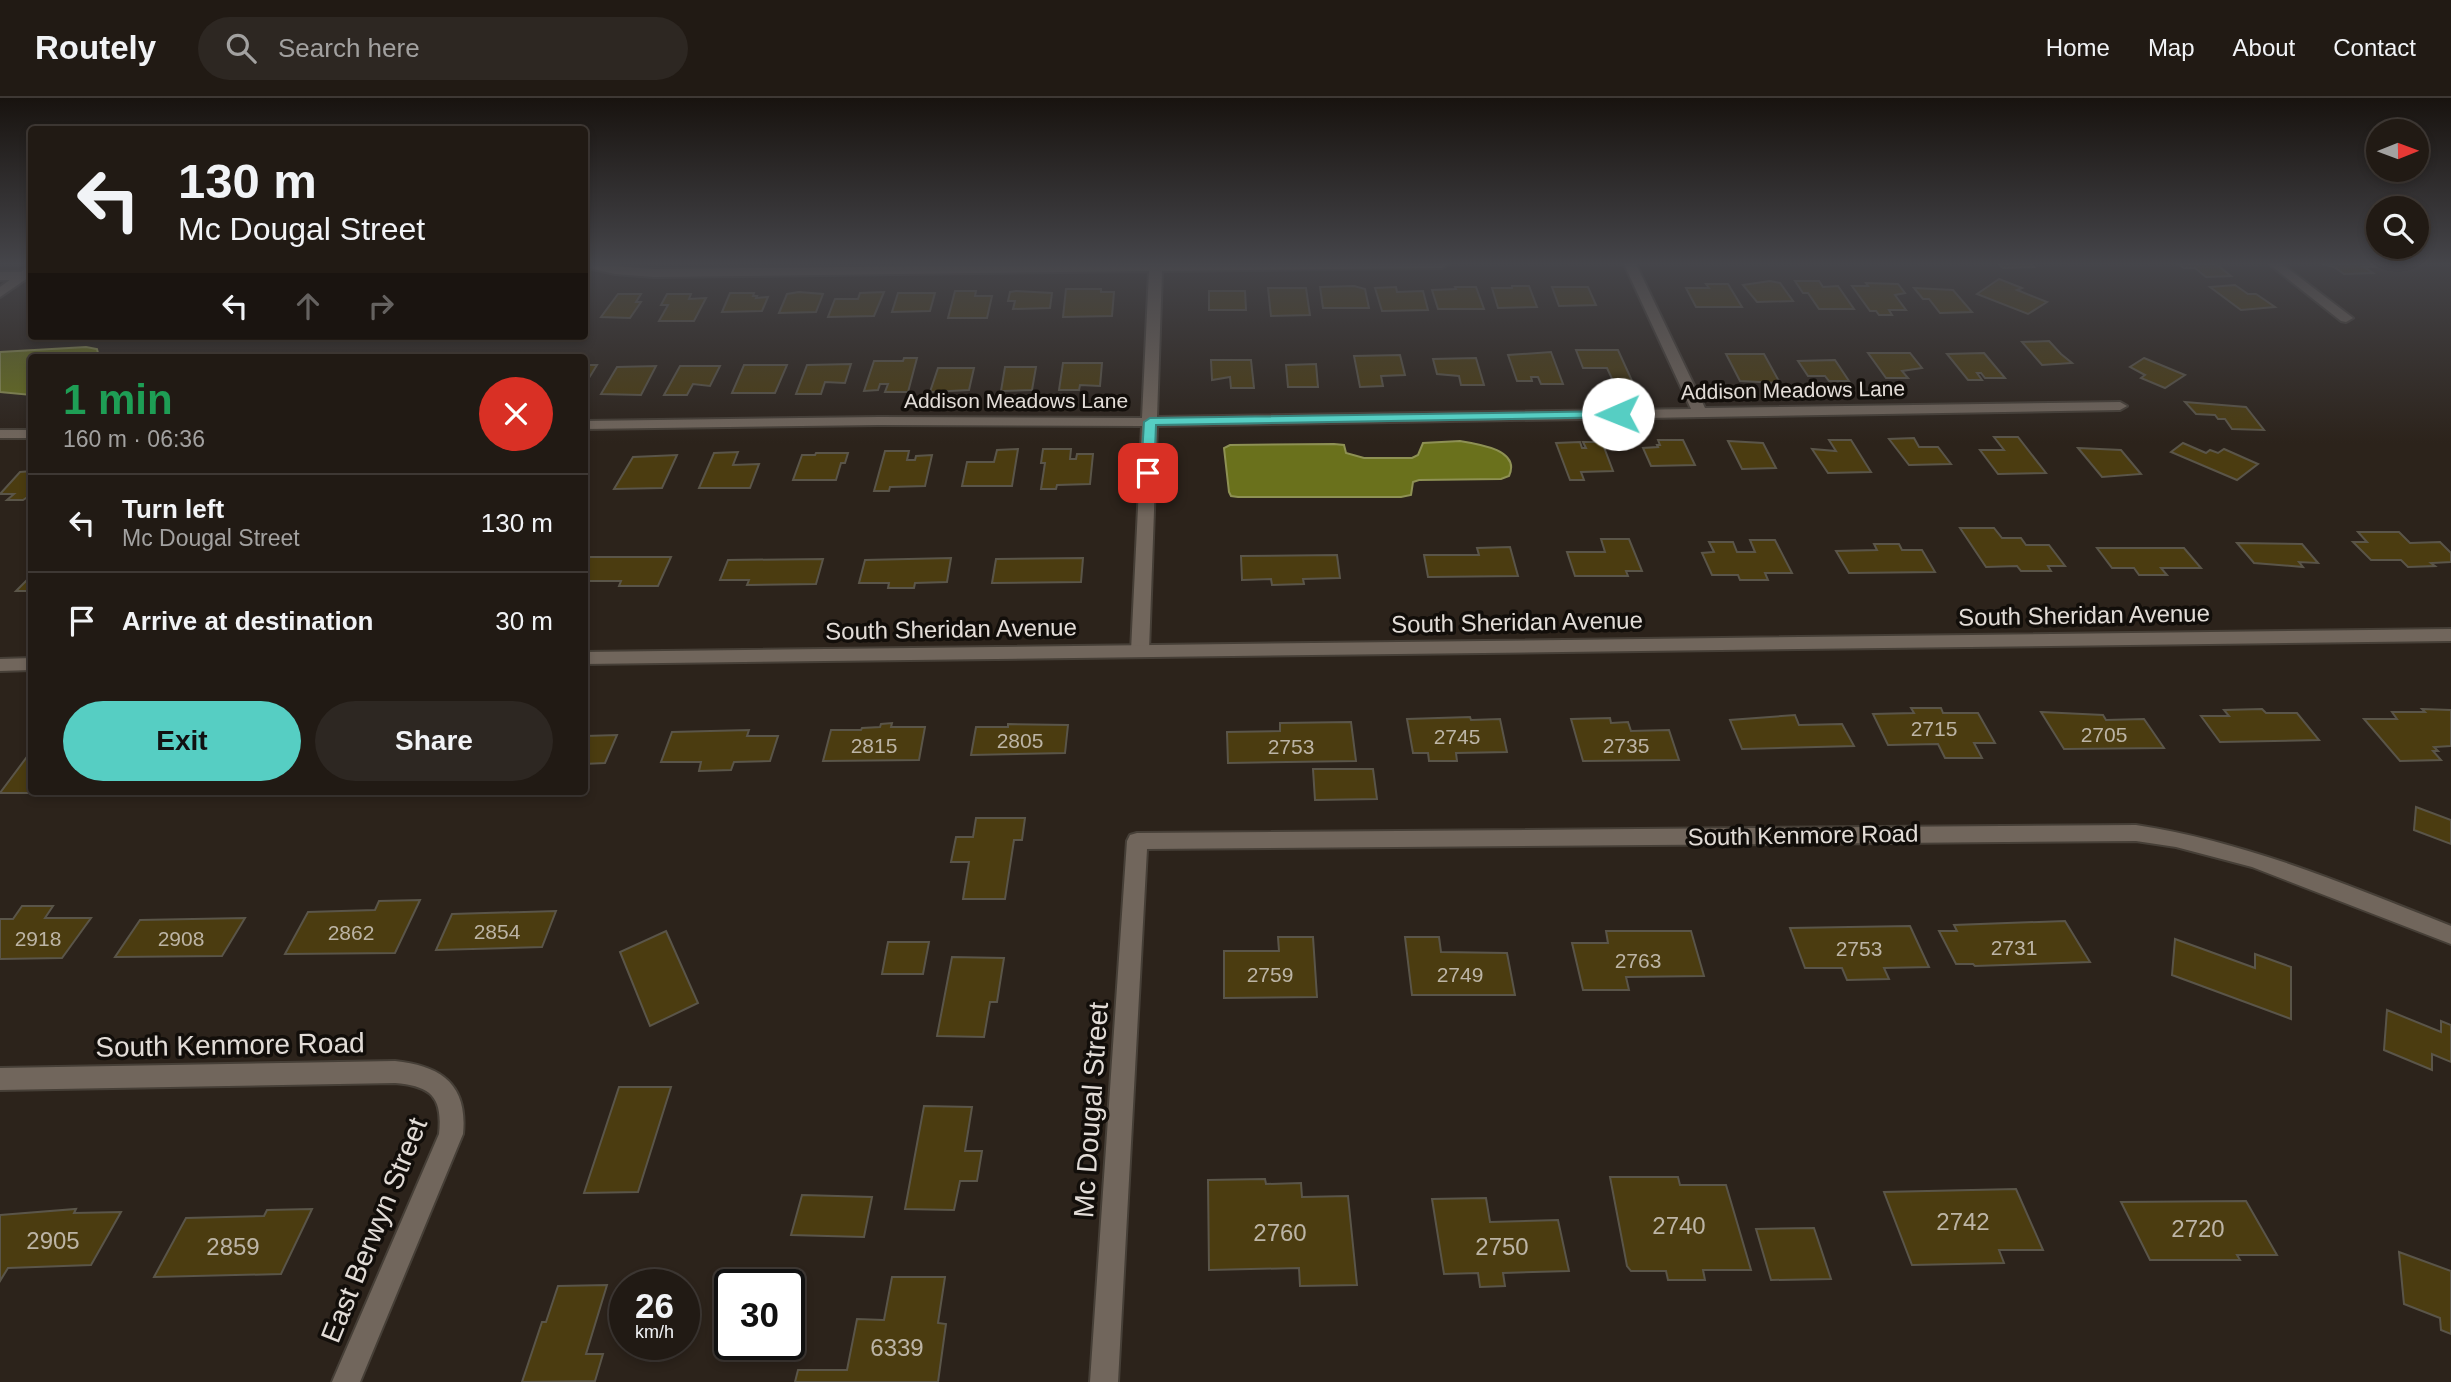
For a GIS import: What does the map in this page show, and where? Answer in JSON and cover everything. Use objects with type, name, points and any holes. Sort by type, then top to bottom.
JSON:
[{"type":"street","points":[[1140,651],[1154,324]]},
{"type":"street","points":[[1658,324],[1700,413]]},
{"type":"street","name":"Addison Meadows Lane","points":[[588,425],[879,421],[1150,422],[2120,406]]},
{"type":"street","points":[[0,434],[28,434]]},
{"type":"street","name":"South Sheridan Avenue","points":[[588,658],[2451,635]]},
{"type":"street","points":[[0,664],[28,664]]},
{"type":"street","name":"South Kenmore Road","points":[[1137,841],[2128,832],[2182,839],[2219,849],[2451,935]]},
{"type":"street","name":"Mc Dougal Street","points":[[1104,1382],[1137,841]]},
{"type":"street","name":"South Kenmore Road","points":[[0,1079],[395,1072],[429,1079],[446,1092],[450,1101]]},
{"type":"street","name":"East Berwyn Street","points":[[346,1382],[451,1134],[453,1122],[450,1101]]},
{"type":"shaded area","points":[[86,347],[97,349],[98,354],[28,354],[28,395],[0,392],[0,352]]},
{"type":"shaded area","points":[[1460,441],[1504,454],[1511,467],[1509,476],[1501,479],[1419,480],[1413,482],[1411,495],[1401,497],[1238,497],[1231,496],[1229,492],[1224,448],[1230,445],[1334,444],[1344,445],[1346,453],[1364,458],[1412,458],[1418,455],[1423,443]]},
{"type":"building","points":[[2049,341],[2072,363],[2042,365],[2022,342]]},
{"type":"building","points":[[1576,350],[1618,350],[1633,383],[1614,383],[1607,368],[1583,368]]},
{"type":"building","points":[[1551,352],[1563,384],[1541,384],[1538,377],[1531,377],[1532,381],[1517,381],[1508,355]]},
{"type":"building","points":[[1868,353],[1910,353],[1922,368],[1902,371],[1908,378],[1886,378]]},
{"type":"building","points":[[1984,353],[2005,378],[1985,378],[1981,373],[1977,373],[1982,380],[1968,380],[1947,354]]},
{"type":"building","points":[[1726,354],[1764,354],[1780,383],[1740,381]]},
{"type":"building","points":[[1400,355],[1405,375],[1381,376],[1383,386],[1360,387],[1354,356]]},
{"type":"building","points":[[904,358],[917,358],[908,392],[885,392],[888,384],[880,384],[878,390],[864,391],[874,361],[903,361]]},
{"type":"building","points":[[1476,358],[1484,385],[1461,385],[1459,376],[1437,374],[1433,359]]},
{"type":"building","points":[[2144,358],[2185,375],[2165,388],[2141,378],[2145,375],[2130,367]]},
{"type":"building","points":[[1211,360],[1251,360],[1254,388],[1231,388],[1230,377],[1212,380]]},
{"type":"building","points":[[1835,360],[1849,381],[1829,381],[1825,376],[1808,376],[1798,361]]},
{"type":"building","points":[[1063,363],[1102,363],[1100,386],[1080,385],[1079,390],[1059,390]]},
{"type":"building","points":[[851,364],[845,383],[825,382],[821,394],[796,394],[807,365]]},
{"type":"building","points":[[1316,364],[1318,387],[1288,387],[1286,365]]},
{"type":"building","points":[[588,365],[597,365],[588,380]]},
{"type":"building","points":[[744,365],[787,365],[775,393],[732,393]]},
{"type":"building","points":[[656,366],[641,395],[601,394],[617,367]]},
{"type":"building","points":[[680,366],[720,366],[710,386],[693,384],[687,395],[664,395]]},
{"type":"building","points":[[1005,367],[1036,367],[1032,390],[1001,391]]},
{"type":"building","points":[[938,368],[974,368],[969,390],[930,392]]},
{"type":"building","points":[[2185,402],[2246,407],[2264,430],[2232,429],[2225,419],[2218,419],[2215,415],[2196,414]]},
{"type":"building","points":[[1994,437],[2018,437],[2046,473],[1998,474],[1980,450],[2004,450]]},
{"type":"building","points":[[1914,438],[1919,447],[1938,447],[1951,464],[1909,465],[1889,439]]},
{"type":"building","points":[[1658,440],[1683,440],[1695,465],[1651,466],[1643,448],[1658,447]]},
{"type":"building","points":[[1829,440],[1851,440],[1871,472],[1828,473],[1812,449],[1836,451]]},
{"type":"building","points":[[1728,441],[1763,443],[1776,468],[1742,469]]},
{"type":"building","points":[[1580,442],[1582,448],[1586,448],[1583,442],[1602,442],[1613,471],[1581,472],[1584,480],[1570,480],[1556,443]]},
{"type":"building","points":[[2183,443],[2206,453],[2210,450],[2218,453],[2224,449],[2258,464],[2237,480],[2171,452]]},
{"type":"building","points":[[2078,448],[2121,450],[2141,474],[2102,477]]},
{"type":"building","points":[[1018,449],[1012,486],[962,486],[967,462],[994,462],[997,450]]},
{"type":"building","points":[[1043,449],[1071,449],[1070,459],[1076,459],[1077,454],[1093,454],[1090,484],[1057,485],[1056,489],[1041,489],[1045,463],[1041,463]]},
{"type":"building","points":[[885,451],[909,451],[907,460],[915,460],[916,456],[932,455],[925,486],[890,487],[889,491],[874,491]]},
{"type":"building","points":[[738,452],[733,465],[759,464],[750,488],[699,488],[714,453]]},
{"type":"building","points":[[848,453],[845,463],[841,463],[836,480],[793,480],[802,455]]},
{"type":"building","points":[[677,455],[662,488],[614,489],[633,457]]},
{"type":"building","points":[[28,471],[28,497],[23,500],[7,500],[14,494],[0,494],[20,472]]},
{"type":"building","points":[[1960,528],[1994,528],[2002,538],[2021,538],[2026,545],[2049,545],[2065,566],[2048,566],[2051,571],[2021,571],[2017,566],[1986,567]]},
{"type":"building","points":[[2358,532],[2399,532],[2410,543],[2440,542],[2451,553],[2451,562],[2431,563],[2435,566],[2408,567],[2401,560],[2371,560],[2353,542],[2367,542]]},
{"type":"building","points":[[1601,539],[1629,539],[1642,571],[1626,571],[1628,576],[1575,576],[1567,552],[1605,552]]},
{"type":"building","points":[[1750,540],[1775,540],[1792,573],[1765,573],[1768,580],[1740,580],[1738,575],[1712,575],[1702,553],[1714,552],[1709,542],[1733,542],[1737,552],[1755,552]]},
{"type":"building","points":[[2237,543],[2302,544],[2318,563],[2299,562],[2303,567],[2254,563]]},
{"type":"building","points":[[1874,544],[1899,544],[1902,550],[1922,550],[1935,572],[1849,573],[1836,551],[1877,550]]},
{"type":"building","points":[[1510,547],[1518,576],[1428,577],[1424,555],[1479,555],[1477,548]]},
{"type":"building","points":[[2097,548],[2184,548],[2201,568],[2161,568],[2167,575],[2139,575],[2134,568],[2112,568]]},
{"type":"building","points":[[1337,555],[1340,578],[1303,579],[1304,584],[1272,585],[1271,579],[1242,580],[1241,556]]},
{"type":"building","points":[[671,557],[658,586],[619,586],[621,581],[588,581],[588,559]]},
{"type":"building","points":[[951,558],[947,582],[915,583],[914,588],[888,588],[889,583],[859,583],[865,560]]},
{"type":"building","points":[[1083,558],[1081,582],[992,583],[996,559]]},
{"type":"building","points":[[823,559],[816,584],[747,585],[749,580],[720,580],[728,560]]},
{"type":"building","points":[[28,579],[28,591],[16,591]]},
{"type":"building","points":[[1911,708],[1941,708],[1943,713],[1978,713],[1995,743],[1974,743],[1982,758],[1945,758],[1938,744],[1888,745],[1873,714],[1914,713]]},
{"type":"building","points":[[2262,709],[2266,713],[2297,713],[2319,740],[2220,742],[2201,716],[2229,716],[2224,710]]},
{"type":"building","points":[[2422,709],[2451,710],[2451,746],[2434,747],[2438,751],[2433,751],[2441,760],[2400,761],[2364,719],[2397,719],[2392,712],[2425,712]]},
{"type":"building","points":[[2041,712],[2103,715],[2106,720],[2144,719],[2164,748],[2064,749]]},
{"type":"building","points":[[1795,715],[1799,725],[1842,724],[1854,746],[1742,749],[1730,720]]},
{"type":"building","points":[[1470,717],[1471,720],[1500,719],[1507,752],[1456,753],[1457,761],[1429,761],[1428,753],[1413,753],[1407,719]]},
{"type":"building","points":[[1610,718],[1611,723],[1628,722],[1631,731],[1669,730],[1679,760],[1583,761],[1571,719]]},
{"type":"building","points":[[1351,722],[1356,761],[1228,763],[1227,732],[1280,731],[1280,723]]},
{"type":"building","points":[[892,723],[891,727],[925,727],[919,760],[823,761],[831,730],[861,730]]},
{"type":"building","points":[[1008,724],[1068,725],[1065,753],[971,755],[976,727],[1008,727]]},
{"type":"building","points":[[749,730],[747,736],[778,736],[770,761],[734,762],[731,770],[699,771],[701,762],[661,762],[672,732]]},
{"type":"building","points":[[617,735],[605,763],[588,764],[588,736]]},
{"type":"building","points":[[28,755],[28,793],[0,793]]},
{"type":"building","points":[[1313,769],[1373,769],[1377,799],[1315,800]]},
{"type":"building","points":[[2416,807],[2451,820],[2451,844],[2414,830]]},
{"type":"building","points":[[976,818],[1025,818],[1022,840],[1014,840],[1005,899],[963,899],[969,862],[951,862],[956,837],[973,837]]},
{"type":"building","points":[[420,900],[395,953],[285,954],[308,912],[375,910],[379,901]]},
{"type":"building","points":[[22,906],[53,906],[45,918],[91,918],[62,958],[0,959],[0,919],[13,919]]},
{"type":"building","points":[[556,911],[542,947],[436,950],[452,914]]},
{"type":"building","points":[[245,918],[222,956],[115,957],[140,920]]},
{"type":"building","points":[[2065,921],[2090,962],[1975,966],[1956,964],[1939,931],[1957,931],[1954,925]]},
{"type":"building","points":[[1910,926],[1929,967],[1884,968],[1889,979],[1847,980],[1842,968],[1805,968],[1790,928]]},
{"type":"building","points":[[666,931],[698,1003],[650,1026],[620,952]]},
{"type":"building","points":[[1606,931],[1691,931],[1704,976],[1626,977],[1629,990],[1583,990],[1572,943],[1608,943]]},
{"type":"building","points":[[1278,937],[1313,937],[1317,997],[1224,998],[1224,951],[1279,951]]},
{"type":"building","points":[[1405,937],[1439,937],[1441,952],[1507,953],[1515,995],[1412,995]]},
{"type":"building","points":[[2175,939],[2255,968],[2255,954],[2291,967],[2291,1019],[2172,975]]},
{"type":"building","points":[[888,942],[929,942],[923,974],[882,974]]},
{"type":"building","points":[[952,957],[1004,958],[997,1002],[990,1002],[984,1037],[937,1036]]},
{"type":"building","points":[[2387,1010],[2441,1032],[2441,1021],[2451,1025],[2451,1062],[2432,1054],[2432,1070],[2384,1050]]},
{"type":"building","points":[[619,1087],[671,1087],[638,1192],[584,1193]]},
{"type":"building","points":[[924,1106],[972,1107],[965,1151],[982,1151],[977,1181],[960,1181],[954,1210],[905,1209]]},
{"type":"building","points":[[1610,1177],[1678,1177],[1680,1185],[1726,1185],[1751,1270],[1703,1270],[1705,1280],[1668,1280],[1666,1271],[1631,1271],[1627,1266]]},
{"type":"building","points":[[1265,1179],[1266,1184],[1301,1183],[1302,1197],[1348,1196],[1357,1285],[1300,1286],[1299,1268],[1209,1270],[1208,1180]]},
{"type":"building","points":[[2016,1189],[2043,1250],[1999,1250],[2004,1263],[1912,1265],[1884,1192]]},
{"type":"building","points":[[802,1195],[872,1197],[864,1237],[791,1235]]},
{"type":"building","points":[[1486,1198],[1490,1222],[1558,1220],[1569,1271],[1503,1273],[1505,1286],[1480,1287],[1478,1273],[1444,1274],[1432,1199]]},
{"type":"building","points":[[2246,1201],[2277,1255],[2237,1255],[2240,1260],[2150,1260],[2121,1202]]},
{"type":"building","points":[[76,1209],[74,1213],[121,1212],[91,1265],[8,1268],[0,1281],[0,1215]]},
{"type":"building","points":[[312,1209],[281,1274],[154,1277],[186,1218],[264,1216],[267,1210]]},
{"type":"building","points":[[1814,1228],[1831,1279],[1771,1280],[1756,1229]]},
{"type":"building","points":[[2399,1252],[2451,1271],[2451,1334],[2441,1330],[2440,1318],[2404,1304]]},
{"type":"building","points":[[892,1277],[945,1277],[938,1323],[946,1324],[938,1382],[795,1382],[798,1370],[847,1370],[857,1319],[884,1320]]},
{"type":"building","points":[[607,1285],[586,1354],[603,1354],[595,1381],[522,1382],[542,1322],[546,1322],[558,1286]]},
{"type":"route","points":[[1148,473],[1150,422],[1618,414]]}]
